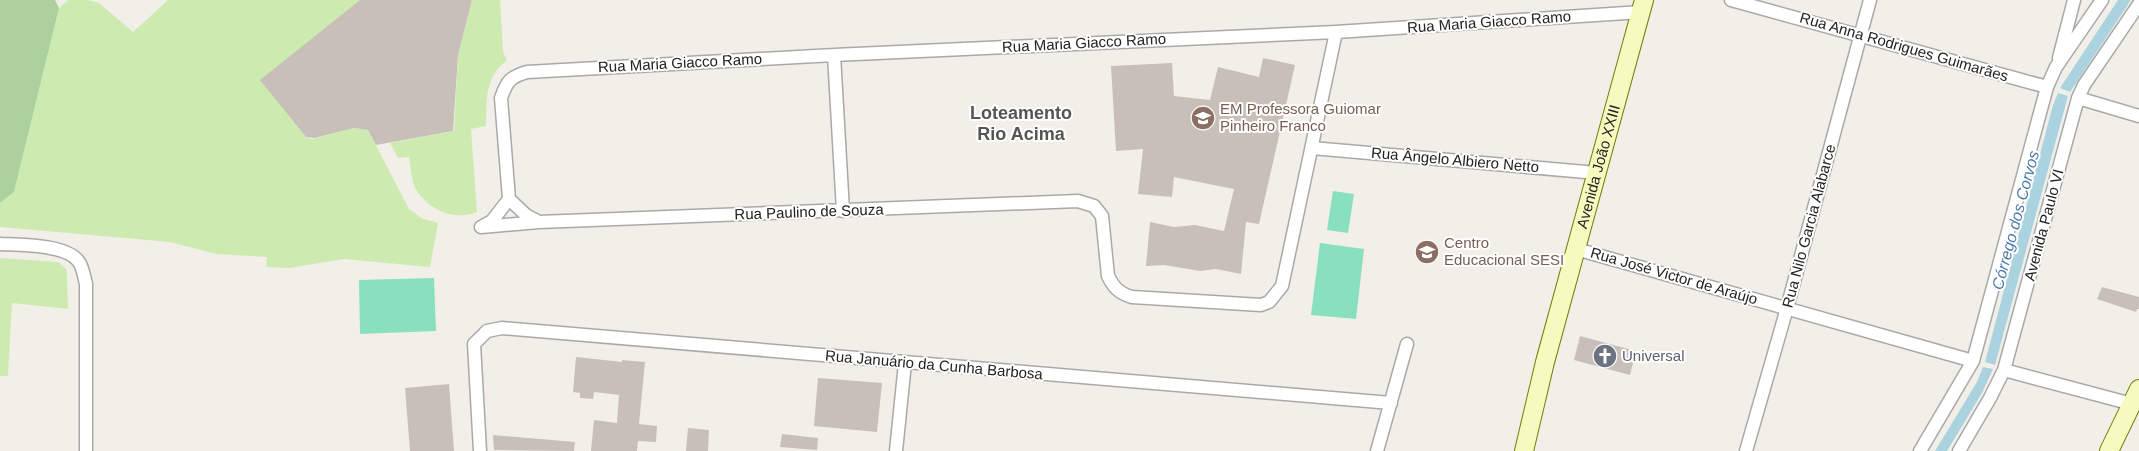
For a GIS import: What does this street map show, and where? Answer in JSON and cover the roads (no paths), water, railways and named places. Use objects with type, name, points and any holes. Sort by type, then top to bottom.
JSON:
[{"type":"main road","name":"Avenida João XXIII","points":[[1524,451],[1576,249],[1643,6]]},
{"type":"main road","points":[[2109,451],[2135,396]]},
{"type":"street","name":"Rua Anna Rodrigues Guimarães","points":[[1731,0],[2047,87]]},
{"type":"street","name":"Rua Nilo Garcia Alabarce","points":[[1746,451],[1787,308],[1870,0]]},
{"type":"street","points":[[1920,451],[1973,361],[2047,87],[2056,67],[2074,0]]},
{"type":"street","points":[[2056,67],[2102,0]]},
{"type":"street","name":"Avenida Paulo VI","points":[[1959,451],[2004,370],[2078,98],[2084,85],[2139,4]]},
{"type":"street","name":"Rua Maria Giacco Ramo","points":[[509,199],[501,98],[506,85],[513,76],[527,72],[834,55],[1336,32],[1643,6]]},
{"type":"street","points":[[1312,148],[1336,32]]},
{"type":"street","points":[[834,55],[843,211]]},
{"type":"street","points":[[2078,98],[2139,116]]},
{"type":"street","name":"Rua Ângelo Albiero Netto","points":[[1312,148],[1597,173]]},
{"type":"street","name":"Rua Paulino de Souza","points":[[509,199],[492,221],[481,228],[539,222],[1078,201],[1094,206],[1102,216],[1108,276],[1112,285],[1121,293],[1132,297],[1261,305],[1269,302],[1282,286],[1312,148]]},
{"type":"street","points":[[509,199],[526,215],[539,222]]},
{"type":"street","points":[[0,244],[53,248],[68,252],[78,260],[83,271],[86,284],[86,451]]},
{"type":"street","name":"Rua José Victor de Araújo","points":[[1576,249],[1973,361]]},
{"type":"street","name":"Rua Januário da Cunha Barbosa","points":[[480,451],[474,344],[487,331],[502,328],[1391,403]]},
{"type":"street","points":[[1376,451],[1407,344]]},
{"type":"street","points":[[896,451],[906,363]]},
{"type":"street","points":[[2004,370],[2135,396]]},
{"type":"water","points":[[2118,0],[2131,0],[2070,92],[2060,88]]},
{"type":"water","points":[[2058,93],[2068,96],[1995,365],[1985,362],[2053,105]]},
{"type":"water","points":[[1983,367],[1993,369],[1982,393],[1947,451],[1935,451],[1977,382]]},
{"type":"place","name":"EM Professora Guiomar Pinheiro Franco","points":[[1203,118]]},
{"type":"place","name":"Centro Educacional SESI","points":[[1427,252]]},
{"type":"place","name":"Universal","points":[[1605,356]]},
{"type":"district","name":"Loteamento Rio Acima","points":[[1021,123]]},
{"type":"water label","name":"Córrego dos Corvos","points":[[2015,220]]}]
